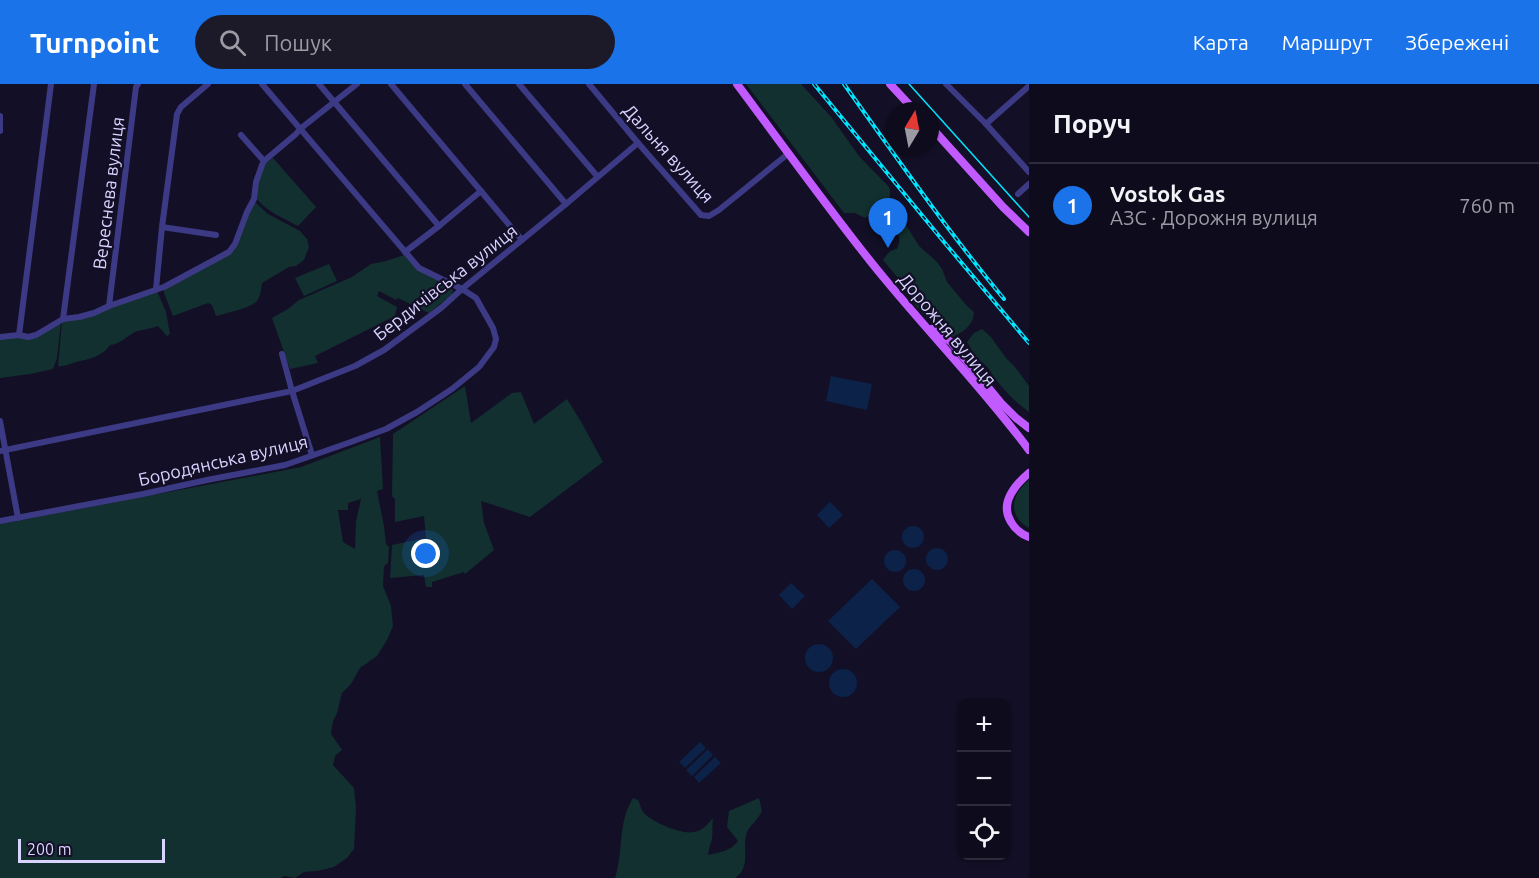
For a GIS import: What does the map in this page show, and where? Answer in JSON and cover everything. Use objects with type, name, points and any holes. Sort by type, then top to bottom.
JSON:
[{"type":"main road","name":"Дорожня вулиця","points":[[737,84],[870,260],[972,379],[1029,450]]},
{"type":"main road","points":[[890,84],[907,102]]},
{"type":"main road","points":[[939,136],[1029,232]]},
{"type":"main road","points":[[921,321],[951,342],[1001,403],[1029,428]]},
{"type":"main road","points":[[1028,474],[1013,488],[1008,498],[1007,512],[1015,529],[1029,537]]},
{"type":"main road","points":[[1015,529],[1029,532]]},
{"type":"street","points":[[19,335],[51,84]]},
{"type":"street","points":[[63,319],[94,84]]},
{"type":"street","name":"Вереснева вулиця","points":[[109,306],[138,84]]},
{"type":"street","points":[[156,289],[177,114],[181,107],[208,84]]},
{"type":"street","points":[[262,84],[419,268],[462,288]]},
{"type":"street","points":[[319,84],[439,226]]},
{"type":"street","points":[[0,337],[36,335],[63,319],[80,317],[164,287],[229,252],[235,244],[254,199],[256,182],[264,161],[357,84]]},
{"type":"street","points":[[391,84],[522,240]]},
{"type":"street","points":[[465,84],[566,204]]},
{"type":"street","points":[[519,84],[597,176]]},
{"type":"street","points":[[591,87],[599,84]]},
{"type":"street","points":[[946,84],[1029,172]]},
{"type":"street","points":[[986,124],[1029,86]]},
{"type":"street","name":"Дальня вулиця","points":[[591,87],[701,215],[709,216],[719,210],[789,153]]},
{"type":"street","points":[[0,116],[0,131]]},
{"type":"street","points":[[242,135],[264,161]]},
{"type":"street","name":"Бердичівська вулиця","points":[[3,450],[292,392],[355,366],[384,350],[441,308],[462,288],[638,143]]},
{"type":"street","points":[[1018,194],[1029,184]]},
{"type":"street","points":[[405,252],[481,191]]},
{"type":"street","points":[[162,227],[216,235]]},
{"type":"street","name":"Бородянська вулиця","points":[[0,521],[285,465],[386,429],[443,395],[479,367],[494,347],[495,332],[476,298],[462,288]]},
{"type":"street","points":[[282,354],[312,455]]},
{"type":"street","points":[[0,421],[3,450],[18,518]]},
{"type":"green space","points":[[746,84],[801,84],[832,118],[859,156],[889,187],[889,197],[884,206],[865,218],[855,213],[844,213]]},
{"type":"green space","points":[[273,158],[316,207],[298,226],[270,210],[256,198],[257,183],[265,164]]},
{"type":"green space","points":[[255,202],[268,214],[300,231],[307,239],[309,247],[304,260],[262,283],[258,300],[248,307],[216,316],[212,305],[208,303],[173,316],[164,288],[227,255]]},
{"type":"green space","points":[[895,216],[908,228],[919,246],[936,261],[947,282],[974,312],[970,324],[953,337],[914,304],[908,290],[883,260],[892,250],[897,249],[899,234],[892,221]]},
{"type":"green space","points":[[404,255],[451,286],[453,291],[451,295],[429,313],[379,291],[377,296],[397,307],[395,316],[315,356],[318,363],[290,369],[272,318],[299,300],[352,277],[371,264]]},
{"type":"green space","points":[[329,264],[337,281],[304,296],[295,278]]},
{"type":"green space","points":[[157,291],[166,312],[170,334],[167,336],[158,326],[138,331],[110,345],[95,357],[58,366],[62,322]]},
{"type":"green space","points":[[61,322],[57,358],[53,369],[0,378],[0,339],[29,338]]},
{"type":"green space","points":[[982,329],[991,337],[1029,386],[1029,412],[1011,397],[988,368],[974,355],[967,342],[974,333]]},
{"type":"green space","points":[[465,386],[471,423],[512,393],[521,392],[534,424],[567,399],[603,462],[530,517],[481,501],[484,523],[494,550],[465,574],[464,572],[432,582],[432,587],[426,587],[424,575],[390,578],[392,545],[426,538],[424,516],[395,522],[395,499],[392,496],[393,434]]},
{"type":"green space","points":[[380,437],[383,489],[377,491],[386,544],[389,547],[388,563],[384,566],[383,586],[391,606],[393,626],[377,656],[360,668],[351,684],[342,693],[331,734],[342,750],[335,756],[333,765],[354,788],[356,808],[354,849],[347,858],[334,867],[304,872],[295,878],[284,876],[281,878],[0,878],[0,524],[301,467]],"holes":[[[361,499],[356,521],[355,549],[343,542],[338,510],[348,510],[348,503]]]},
{"type":"green space","points":[[1029,480],[1029,528],[1017,517],[1014,505],[1018,492]]},
{"type":"green space","points":[[633,798],[638,800],[648,817],[682,832],[700,830],[713,818],[708,855],[729,849],[738,841],[727,827],[729,811],[759,798],[762,811],[746,836],[744,868],[735,878],[615,878],[625,818]]},
{"type":"water","points":[[831,376],[872,384],[867,410],[826,401]]},
{"type":"water","points":[[830,502],[843,515],[829,528],[817,515]]},
{"type":"water","points":[[913,526],[921,529],[924,537],[921,545],[913,548],[905,545],[902,537],[905,529]]},
{"type":"water","points":[[937,548],[945,551],[948,559],[945,567],[937,570],[929,567],[926,559],[929,551]]},
{"type":"water","points":[[895,550],[903,553],[906,561],[903,569],[895,572],[887,569],[884,561],[887,553]]},
{"type":"water","points":[[914,569],[922,572],[925,580],[922,588],[914,591],[906,588],[903,580],[906,572]]},
{"type":"water","points":[[872,579],[900,607],[856,649],[828,621]]},
{"type":"water","points":[[791,583],[805,596],[792,609],[779,595]]},
{"type":"water","points":[[819,644],[829,648],[833,658],[829,668],[819,672],[809,668],[805,658],[809,648]]},
{"type":"water","points":[[843,669],[853,673],[857,683],[853,693],[843,697],[833,693],[829,683],[833,673]]},
{"type":"water","points":[[700,742],[706,748],[685,768],[679,762]]},
{"type":"water","points":[[708,749],[713,755],[692,776],[686,770]]},
{"type":"water","points":[[715,757],[721,763],[699,783],[694,777]]},
{"type":"tram line","points":[[909,84],[1029,217]]},
{"type":"railway","points":[[814,84],[1029,343]]},
{"type":"railway","points":[[844,84],[942,220],[1004,299]]},
{"type":"place","name":"Vostok Gas","points":[[888,248]]}]
